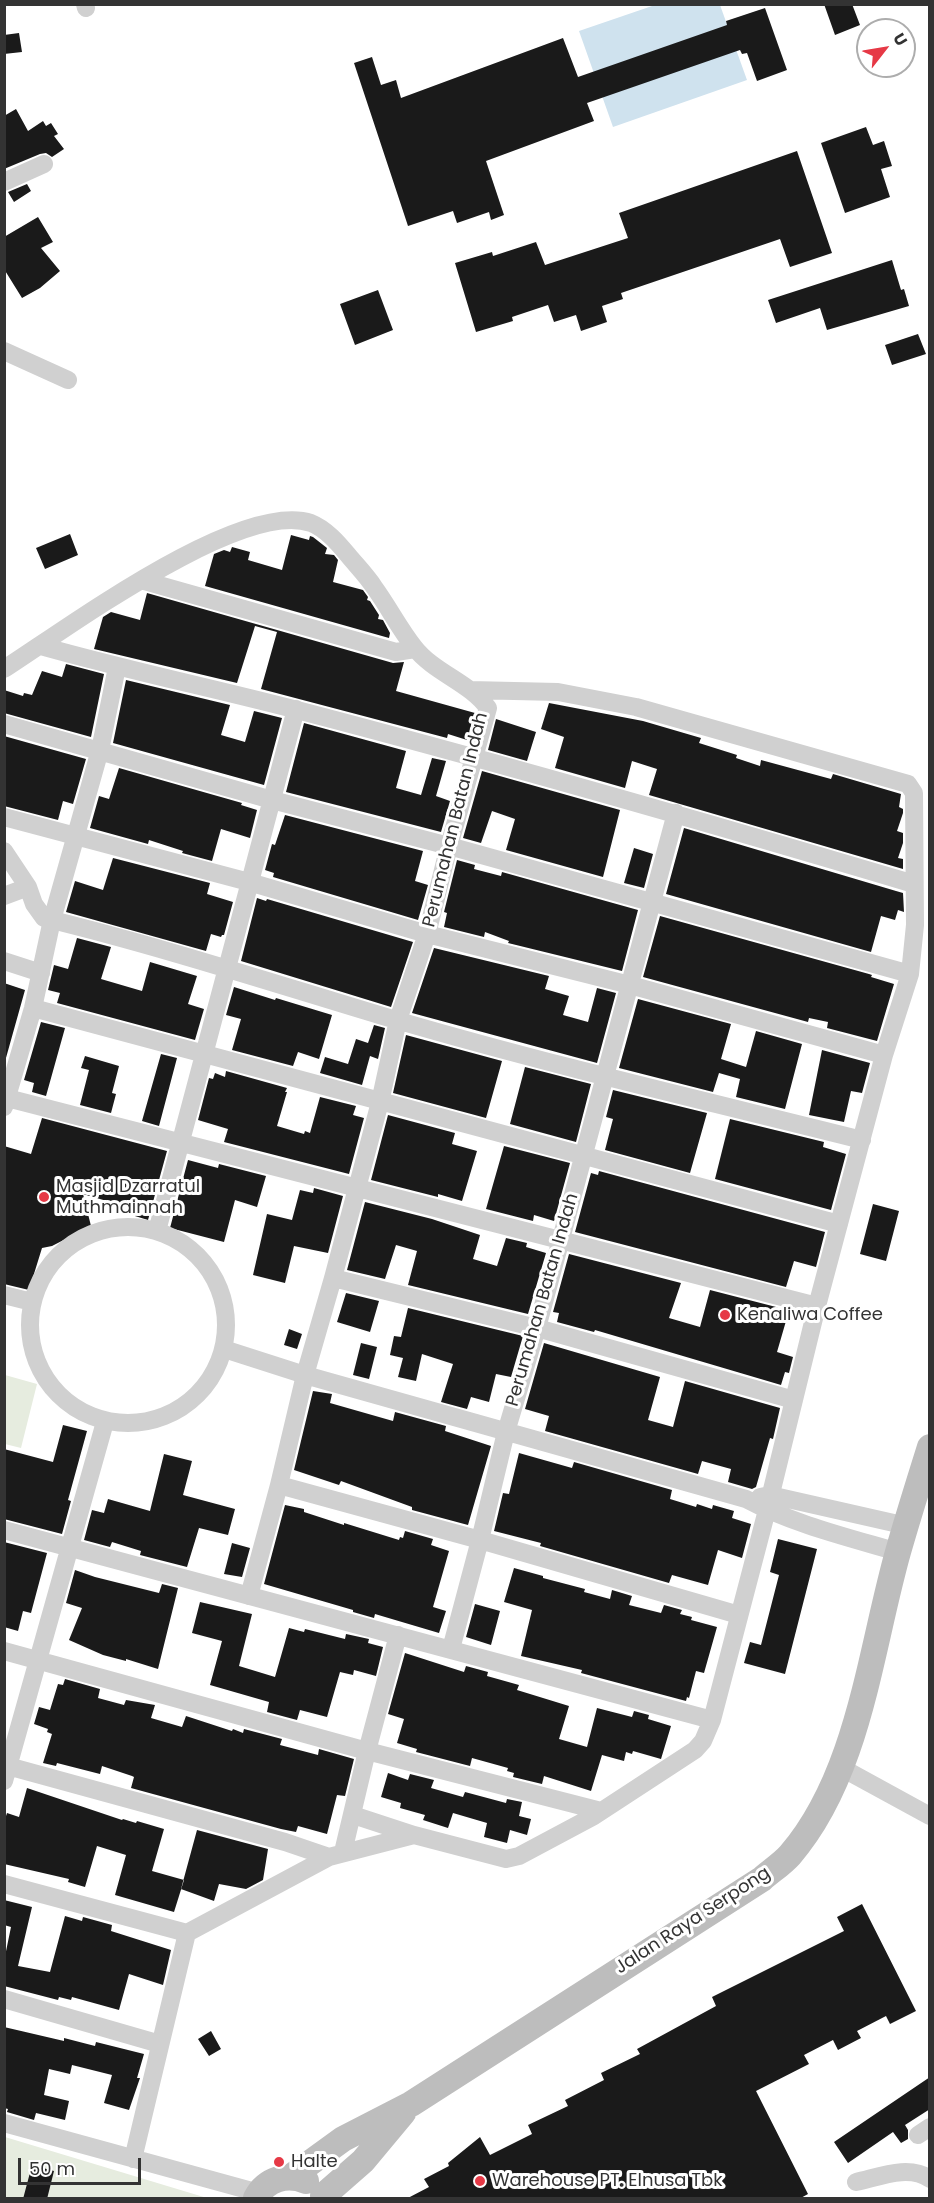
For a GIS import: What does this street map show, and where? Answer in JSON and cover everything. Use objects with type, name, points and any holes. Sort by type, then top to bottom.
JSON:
[{"type":"main road","name":"Jalan Raya Serpong","points":[[257,2196],[268,2184],[292,2176],[343,2139],[411,2104],[762,1879],[789,1856],[809,1828],[842,1768],[880,1629],[898,1552],[930,1447]]},
{"type":"main road","name":"Jalan Raya Serpong","points":[[323,2197],[363,2161],[411,2104]]},
{"type":"main road","points":[[292,2176],[313,2186],[323,2197]]},
{"type":"street","points":[[4,182],[44,164]]},
{"type":"street","points":[[4,351],[68,380]]},
{"type":"street","name":"Perumahan Batan Indah","points":[[4,669],[141,579],[218,539],[262,524],[289,520],[311,523],[332,536],[374,585],[415,649],[482,699],[488,708],[427,934],[398,1020],[380,1102],[305,1375],[279,1485],[249,1596]]},
{"type":"street","points":[[141,579],[396,652],[415,649]]},
{"type":"street","points":[[41,646],[117,667],[296,709],[676,813],[914,884]]},
{"type":"street","points":[[117,667],[100,750],[76,836],[48,919],[41,973],[33,1008],[12,1056],[6,1102],[180,1142],[817,1306]]},
{"type":"street","points":[[353,1815],[414,1835],[506,1859],[513,1858],[602,1811],[695,1750],[704,1741],[712,1720],[769,1503],[817,1306],[884,1055],[910,974],[922,927],[914,884],[914,793],[909,784],[636,707],[558,692],[470,690]]},
{"type":"street","points":[[157,1231],[296,709]]},
{"type":"street","points":[[4,724],[272,800],[653,901],[910,974]]},
{"type":"street","name":"Perumahan Batan Indah","points":[[451,1649],[506,1432],[537,1328],[676,813]]},
{"type":"street","points":[[4,817],[249,882],[427,934],[630,985],[884,1055]]},
{"type":"street","points":[[4,850],[28,887],[34,904],[48,919],[228,968],[398,1020],[604,1076],[862,1140]]},
{"type":"street","points":[[4,896],[28,887]]},
{"type":"street","points":[[4,961],[41,973]]},
{"type":"street","points":[[33,1008],[839,1224]]},
{"type":"street","points":[[129,1226],[157,1231],[184,1244],[206,1264],[220,1290],[227,1319],[225,1348],[213,1377],[193,1401],[166,1417],[136,1424],[105,1422],[78,1411],[56,1392],[39,1369],[31,1341],[32,1302],[53,1260],[75,1242],[101,1230],[129,1226]]},
{"type":"street","points":[[333,1278],[537,1328],[794,1400]]},
{"type":"street","points":[[4,1295],[32,1302]]},
{"type":"street","points":[[225,1348],[305,1375],[746,1499],[907,1526]]},
{"type":"street","points":[[105,1422],[6,1771],[336,1855]]},
{"type":"street","points":[[279,1485],[739,1615]]},
{"type":"street","points":[[769,1503],[816,1528],[898,1552]]},
{"type":"street","points":[[4,1530],[712,1720]]},
{"type":"street","points":[[336,1855],[353,1815],[367,1751],[398,1635]]},
{"type":"street","points":[[4,1651],[367,1751],[602,1811]]},
{"type":"street","points":[[842,1768],[930,1816]]},
{"type":"street","points":[[4,1884],[187,1933],[336,1855],[414,1835]]},
{"type":"street","points":[[133,2159],[187,1933]]},
{"type":"street","points":[[4,1999],[160,2044]]},
{"type":"street","points":[[4,2122],[257,2196]]},
{"type":"street","points":[[856,2182],[904,2171],[924,2175],[930,2179]]},
{"type":"shaded area","points":[[5,1375],[37,1384],[21,1448],[5,1444]]},
{"type":"shaded area","points":[[5,2137],[207,2198],[5,2198]]},
{"type":"water","points":[[655,5],[720,5],[747,80],[613,127],[579,31]]},
{"type":"building","points":[[824,4],[852,4],[857,18],[856,27],[835,35]]},
{"type":"building","points":[[765,8],[787,70],[757,81],[747,53],[742,54],[740,50],[587,103],[594,121],[486,161],[504,215],[491,220],[489,212],[457,223],[453,211],[408,226],[354,63],[372,57],[381,85],[396,80],[401,98],[563,38],[578,77],[727,25],[726,21]]},
{"type":"building","points":[[19,33],[22,52],[4,54],[4,35]]},
{"type":"building","points":[[16,109],[28,131],[43,121],[46,126],[51,123],[58,134],[54,136],[64,149],[52,157],[46,153],[40,154],[4,169],[4,116]]},
{"type":"building","points":[[866,127],[873,145],[884,141],[892,166],[881,169],[890,197],[845,213],[821,143]]},
{"type":"building","points":[[797,151],[832,253],[790,267],[780,239],[621,293],[623,299],[602,306],[607,322],[581,331],[576,315],[554,322],[548,305],[512,317],[513,321],[476,332],[455,263],[492,252],[493,256],[536,242],[545,265],[628,238],[619,213]]},
{"type":"building","points":[[27,184],[31,191],[14,202],[8,192]]},
{"type":"building","points":[[38,217],[53,242],[41,248],[60,271],[40,288],[22,298],[4,269],[4,237]]},
{"type":"building","points":[[892,260],[901,290],[904,289],[909,306],[827,330],[820,308],[776,323],[768,300]]},
{"type":"building","points":[[378,290],[393,330],[355,345],[340,304]]},
{"type":"building","points":[[918,334],[926,354],[892,365],[885,345]]},
{"type":"building","points":[[70,534],[78,555],[45,569],[36,548]]},
{"type":"building","points":[[291,535],[309,540],[310,536],[313,537],[327,548],[325,554],[334,555],[338,560],[333,582],[363,590],[368,597],[367,600],[379,615],[378,619],[383,620],[390,633],[389,638],[205,586],[214,554],[224,550],[230,552],[232,547],[250,552],[248,560],[282,570]]},
{"type":"building","points":[[147,593],[393,663],[404,662],[396,691],[475,713],[467,740],[448,734],[447,738],[261,689],[277,632],[255,626],[237,683],[94,649],[103,617],[111,612],[140,620]]},
{"type":"building","points":[[66,664],[104,674],[91,737],[4,713],[4,690],[23,696],[24,693],[32,695],[42,671],[62,677]]},
{"type":"building","points":[[126,680],[230,705],[221,735],[245,742],[254,711],[282,718],[264,785],[113,743]]},
{"type":"building","points":[[549,703],[643,721],[701,738],[699,743],[737,755],[736,758],[760,766],[761,760],[831,779],[833,774],[901,794],[899,807],[903,809],[903,813],[897,831],[903,833],[903,843],[898,858],[903,859],[903,869],[649,795],[657,769],[632,761],[625,788],[555,768],[564,737],[541,729]]},
{"type":"building","points":[[496,719],[536,732],[527,761],[488,750]]},
{"type":"building","points":[[304,723],[406,751],[396,788],[421,795],[432,758],[446,761],[436,796],[450,801],[441,832],[286,792]]},
{"type":"building","points":[[4,736],[86,759],[73,804],[63,801],[58,820],[4,806]]},
{"type":"building","points":[[119,768],[242,803],[241,805],[257,810],[250,838],[221,829],[212,861],[182,853],[183,851],[149,840],[148,844],[90,828],[99,796],[109,799]]},
{"type":"building","points":[[482,771],[620,810],[603,877],[506,850],[515,819],[492,811],[481,843],[463,838]]},
{"type":"building","points":[[285,815],[423,851],[415,881],[428,885],[418,920],[273,877],[274,873],[265,870],[272,844],[275,845]]},
{"type":"building","points":[[684,828],[903,893],[904,912],[898,910],[895,920],[881,916],[871,952],[666,894]]},
{"type":"building","points":[[634,848],[653,854],[644,888],[624,883]]},
{"type":"building","points":[[113,858],[210,883],[207,894],[233,902],[224,935],[221,937],[211,934],[206,951],[66,912],[75,881],[103,890]]},
{"type":"building","points":[[457,860],[475,865],[474,869],[501,876],[502,872],[638,910],[622,971],[508,943],[509,941],[485,932],[484,937],[444,927],[447,913],[444,912]]},
{"type":"building","points":[[257,898],[413,942],[391,1007],[241,961]]},
{"type":"building","points":[[660,916],[869,974],[872,975],[871,977],[894,984],[877,1041],[827,1028],[828,1022],[809,1018],[808,1022],[643,977]]},
{"type":"building","points":[[77,938],[111,947],[101,979],[142,991],[150,962],[197,976],[188,1004],[204,1009],[195,1040],[57,1003],[60,993],[48,990],[54,965],[68,969]]},
{"type":"building","points":[[434,948],[549,976],[545,989],[569,996],[563,1015],[588,1022],[597,988],[616,993],[597,1063],[412,1013]]},
{"type":"building","points":[[4,983],[25,990],[4,1065]]},
{"type":"building","points":[[234,987],[332,1015],[319,1059],[298,1052],[293,1066],[232,1050],[241,1019],[226,1015]]},
{"type":"building","points":[[638,999],[731,1024],[721,1059],[746,1067],[756,1031],[802,1044],[785,1109],[736,1097],[740,1079],[719,1073],[713,1092],[619,1068]]},
{"type":"building","points":[[41,1022],[65,1028],[46,1096],[32,1092],[34,1083],[24,1080]]},
{"type":"building","points":[[374,1025],[385,1028],[378,1059],[370,1056],[362,1085],[320,1073],[325,1057],[348,1064],[356,1039],[368,1043]]},
{"type":"building","points":[[406,1035],[502,1061],[486,1118],[393,1093]]},
{"type":"building","points":[[822,1050],[870,1063],[862,1093],[851,1091],[844,1122],[809,1115]]},
{"type":"building","points":[[161,1054],[177,1058],[159,1126],[142,1121]]},
{"type":"building","points":[[85,1056],[119,1066],[112,1093],[116,1094],[111,1113],[80,1105],[89,1070],[81,1068]]},
{"type":"building","points":[[525,1067],[591,1084],[576,1142],[510,1124]]},
{"type":"building","points":[[226,1071],[287,1088],[277,1126],[304,1134],[305,1131],[310,1133],[320,1097],[356,1106],[353,1115],[364,1118],[349,1174],[224,1142],[228,1129],[198,1120],[209,1078],[213,1079],[215,1073],[225,1077]]},
{"type":"building","points":[[613,1090],[707,1113],[690,1173],[605,1150],[613,1119],[606,1117]]},
{"type":"building","points":[[388,1115],[455,1133],[452,1144],[477,1151],[462,1201],[371,1180]]},
{"type":"building","points":[[42,1118],[167,1151],[148,1220],[125,1213],[127,1207],[83,1194],[91,1226],[52,1246],[42,1248],[29,1290],[4,1284],[4,1146],[31,1154]]},
{"type":"building","points":[[730,1119],[824,1142],[823,1147],[846,1154],[831,1210],[715,1179]]},
{"type":"building","points":[[504,1146],[570,1163],[554,1221],[534,1215],[533,1221],[486,1209]]},
{"type":"building","points":[[188,1160],[218,1168],[219,1164],[266,1176],[257,1207],[235,1200],[224,1242],[170,1228]]},
{"type":"building","points":[[599,1171],[825,1232],[816,1267],[794,1261],[786,1287],[575,1232],[591,1173],[598,1175]]},
{"type":"building","points":[[314,1188],[343,1196],[328,1253],[294,1246],[285,1283],[253,1275],[267,1214],[292,1220],[300,1190],[313,1193]]},
{"type":"building","points":[[365,1202],[432,1219],[480,1235],[473,1259],[497,1266],[506,1238],[527,1243],[526,1247],[546,1253],[528,1314],[408,1285],[417,1251],[396,1245],[385,1279],[347,1270]]},
{"type":"building","points":[[873,1204],[899,1211],[886,1261],[860,1254]]},
{"type":"building","points":[[569,1254],[681,1283],[669,1318],[700,1327],[710,1290],[780,1308],[777,1319],[786,1321],[777,1352],[793,1357],[789,1373],[785,1372],[781,1385],[595,1330],[594,1332],[557,1322],[559,1313],[553,1312]]},
{"type":"building","points":[[346,1293],[379,1301],[370,1332],[337,1322]]},
{"type":"building","points":[[408,1308],[523,1336],[511,1377],[496,1374],[489,1402],[471,1397],[467,1409],[441,1402],[453,1364],[422,1354],[416,1381],[398,1377],[403,1358],[390,1355],[394,1336],[401,1337]]},
{"type":"building","points":[[289,1329],[302,1334],[297,1349],[284,1345]]},
{"type":"building","points":[[361,1343],[377,1347],[369,1379],[353,1375]]},
{"type":"building","points":[[544,1343],[660,1377],[648,1420],[673,1427],[685,1381],[780,1408],[773,1439],[770,1438],[756,1487],[752,1489],[728,1482],[731,1469],[702,1461],[698,1474],[545,1431],[549,1416],[525,1409]]},
{"type":"building","points":[[313,1391],[332,1394],[330,1403],[393,1421],[395,1412],[446,1426],[445,1431],[491,1446],[468,1525],[412,1510],[412,1507],[341,1481],[339,1485],[294,1470]]},
{"type":"building","points":[[63,1425],[87,1431],[68,1500],[71,1501],[62,1534],[4,1519],[4,1449],[53,1462]]},
{"type":"building","points":[[519,1453],[572,1468],[574,1462],[672,1490],[670,1499],[696,1507],[697,1504],[712,1509],[713,1505],[734,1511],[732,1518],[751,1524],[742,1558],[718,1550],[708,1585],[672,1575],[669,1583],[540,1546],[541,1543],[494,1531],[503,1493],[509,1494]]},
{"type":"building","points":[[164,1454],[192,1461],[183,1495],[235,1509],[228,1535],[199,1528],[187,1567],[140,1555],[141,1551],[112,1542],[110,1547],[84,1540],[92,1510],[104,1513],[108,1499],[150,1511]]},
{"type":"building","points":[[285,1505],[304,1509],[304,1512],[344,1525],[344,1523],[399,1540],[400,1537],[403,1538],[405,1531],[433,1539],[431,1545],[449,1551],[433,1607],[446,1611],[439,1633],[375,1614],[374,1618],[264,1584]]},
{"type":"building","points":[[778,1539],[817,1549],[785,1674],[744,1663],[750,1642],[761,1645],[779,1575],[770,1572]]},
{"type":"building","points":[[4,1542],[47,1553],[31,1613],[23,1611],[18,1631],[4,1627]]},
{"type":"building","points":[[232,1543],[250,1548],[242,1577],[224,1574]]},
{"type":"building","points":[[514,1568],[585,1589],[584,1592],[610,1599],[612,1590],[632,1596],[629,1605],[661,1613],[664,1605],[682,1610],[680,1614],[692,1617],[691,1620],[717,1627],[704,1673],[696,1671],[689,1698],[687,1697],[686,1701],[581,1673],[582,1670],[521,1656],[532,1610],[504,1602]]},
{"type":"building","points":[[75,1570],[159,1593],[162,1584],[178,1588],[158,1669],[103,1655],[69,1640],[82,1608],[66,1603]]},
{"type":"building","points":[[200,1602],[252,1614],[239,1666],[275,1677],[289,1628],[304,1632],[305,1629],[345,1639],[346,1634],[369,1639],[368,1643],[383,1647],[376,1676],[354,1670],[353,1675],[340,1672],[327,1717],[300,1710],[297,1720],[267,1712],[269,1702],[210,1685],[222,1641],[192,1633]]},
{"type":"building","points":[[475,1604],[500,1611],[491,1645],[466,1637]]},
{"type":"building","points":[[405,1653],[464,1672],[466,1666],[488,1672],[487,1676],[519,1685],[517,1690],[569,1706],[559,1739],[587,1747],[597,1708],[632,1717],[634,1711],[649,1715],[648,1719],[671,1726],[661,1759],[633,1751],[632,1754],[626,1752],[624,1761],[602,1755],[591,1791],[544,1776],[542,1784],[513,1777],[514,1773],[507,1771],[508,1768],[472,1758],[470,1766],[416,1752],[417,1749],[397,1743],[404,1719],[388,1714]]},
{"type":"building","points":[[65,1679],[100,1689],[98,1698],[124,1705],[126,1700],[155,1705],[151,1718],[182,1727],[186,1716],[232,1731],[233,1729],[243,1733],[244,1729],[282,1739],[280,1745],[318,1755],[319,1749],[354,1759],[345,1796],[337,1795],[327,1834],[298,1826],[296,1832],[281,1829],[131,1788],[134,1777],[102,1766],[100,1774],[57,1763],[56,1766],[43,1763],[52,1734],[47,1732],[48,1729],[34,1724],[39,1707],[50,1710],[58,1684],[63,1685]]},
{"type":"building","points":[[388,1773],[408,1780],[410,1774],[434,1780],[431,1788],[463,1797],[465,1792],[506,1803],[507,1799],[522,1802],[519,1816],[531,1819],[527,1835],[510,1830],[507,1843],[484,1837],[487,1823],[453,1813],[448,1828],[423,1820],[425,1815],[400,1808],[401,1803],[381,1797]]},
{"type":"building","points":[[27,1788],[122,1820],[136,1823],[137,1821],[164,1829],[152,1871],[184,1880],[174,1912],[115,1895],[126,1855],[97,1846],[85,1887],[68,1882],[69,1879],[4,1864],[4,1822],[7,1813],[19,1817]]},
{"type":"building","points":[[197,1830],[268,1849],[263,1880],[246,1889],[219,1884],[214,1901],[181,1889]]},
{"type":"building","points":[[4,1900],[32,1907],[18,1966],[50,1972],[65,1916],[82,1921],[83,1917],[112,1925],[111,1931],[171,1950],[163,1985],[129,1974],[119,2010],[72,1997],[71,2000],[59,1997],[58,2000],[4,1986],[4,1961],[11,1927],[4,1925]]},
{"type":"building","points":[[862,1904],[916,2011],[890,2024],[886,2016],[857,2031],[861,2038],[838,2050],[833,2040],[804,2055],[809,2064],[756,2091],[808,2194],[799,2199],[406,2199],[429,2187],[424,2179],[449,2166],[448,2163],[480,2137],[490,2155],[532,2134],[528,2125],[568,2106],[565,2100],[604,2080],[601,2073],[640,2054],[637,2049],[716,2006],[712,1997],[844,1931],[837,1917]]},
{"type":"building","points":[[4,2027],[64,2041],[64,2038],[95,2046],[96,2042],[144,2054],[137,2078],[140,2078],[129,2110],[104,2103],[112,2075],[72,2065],[70,2074],[49,2069],[44,2095],[69,2101],[65,2120],[36,2113],[34,2120],[7,2112],[8,2109],[4,2108]]},
{"type":"building","points":[[211,2031],[221,2049],[209,2056],[198,2039]]},
{"type":"building","points":[[930,2077],[930,2109],[905,2125],[908,2130],[908,2139],[901,2143],[893,2132],[848,2163],[834,2142]]},
{"type":"building","points":[[32,2165],[54,2171],[47,2199],[23,2199]]},
{"type":"place","name":"Masjid Dzarratul Muthmainnah","points":[[44,1197]]},
{"type":"place","name":"Kenaliwa Coffee","points":[[725,1315]]},
{"type":"place","name":"Halte","points":[[279,2162]]},
{"type":"place","name":"Warehouse PT. Elnusa Tbk","points":[[480,2181]]}]
